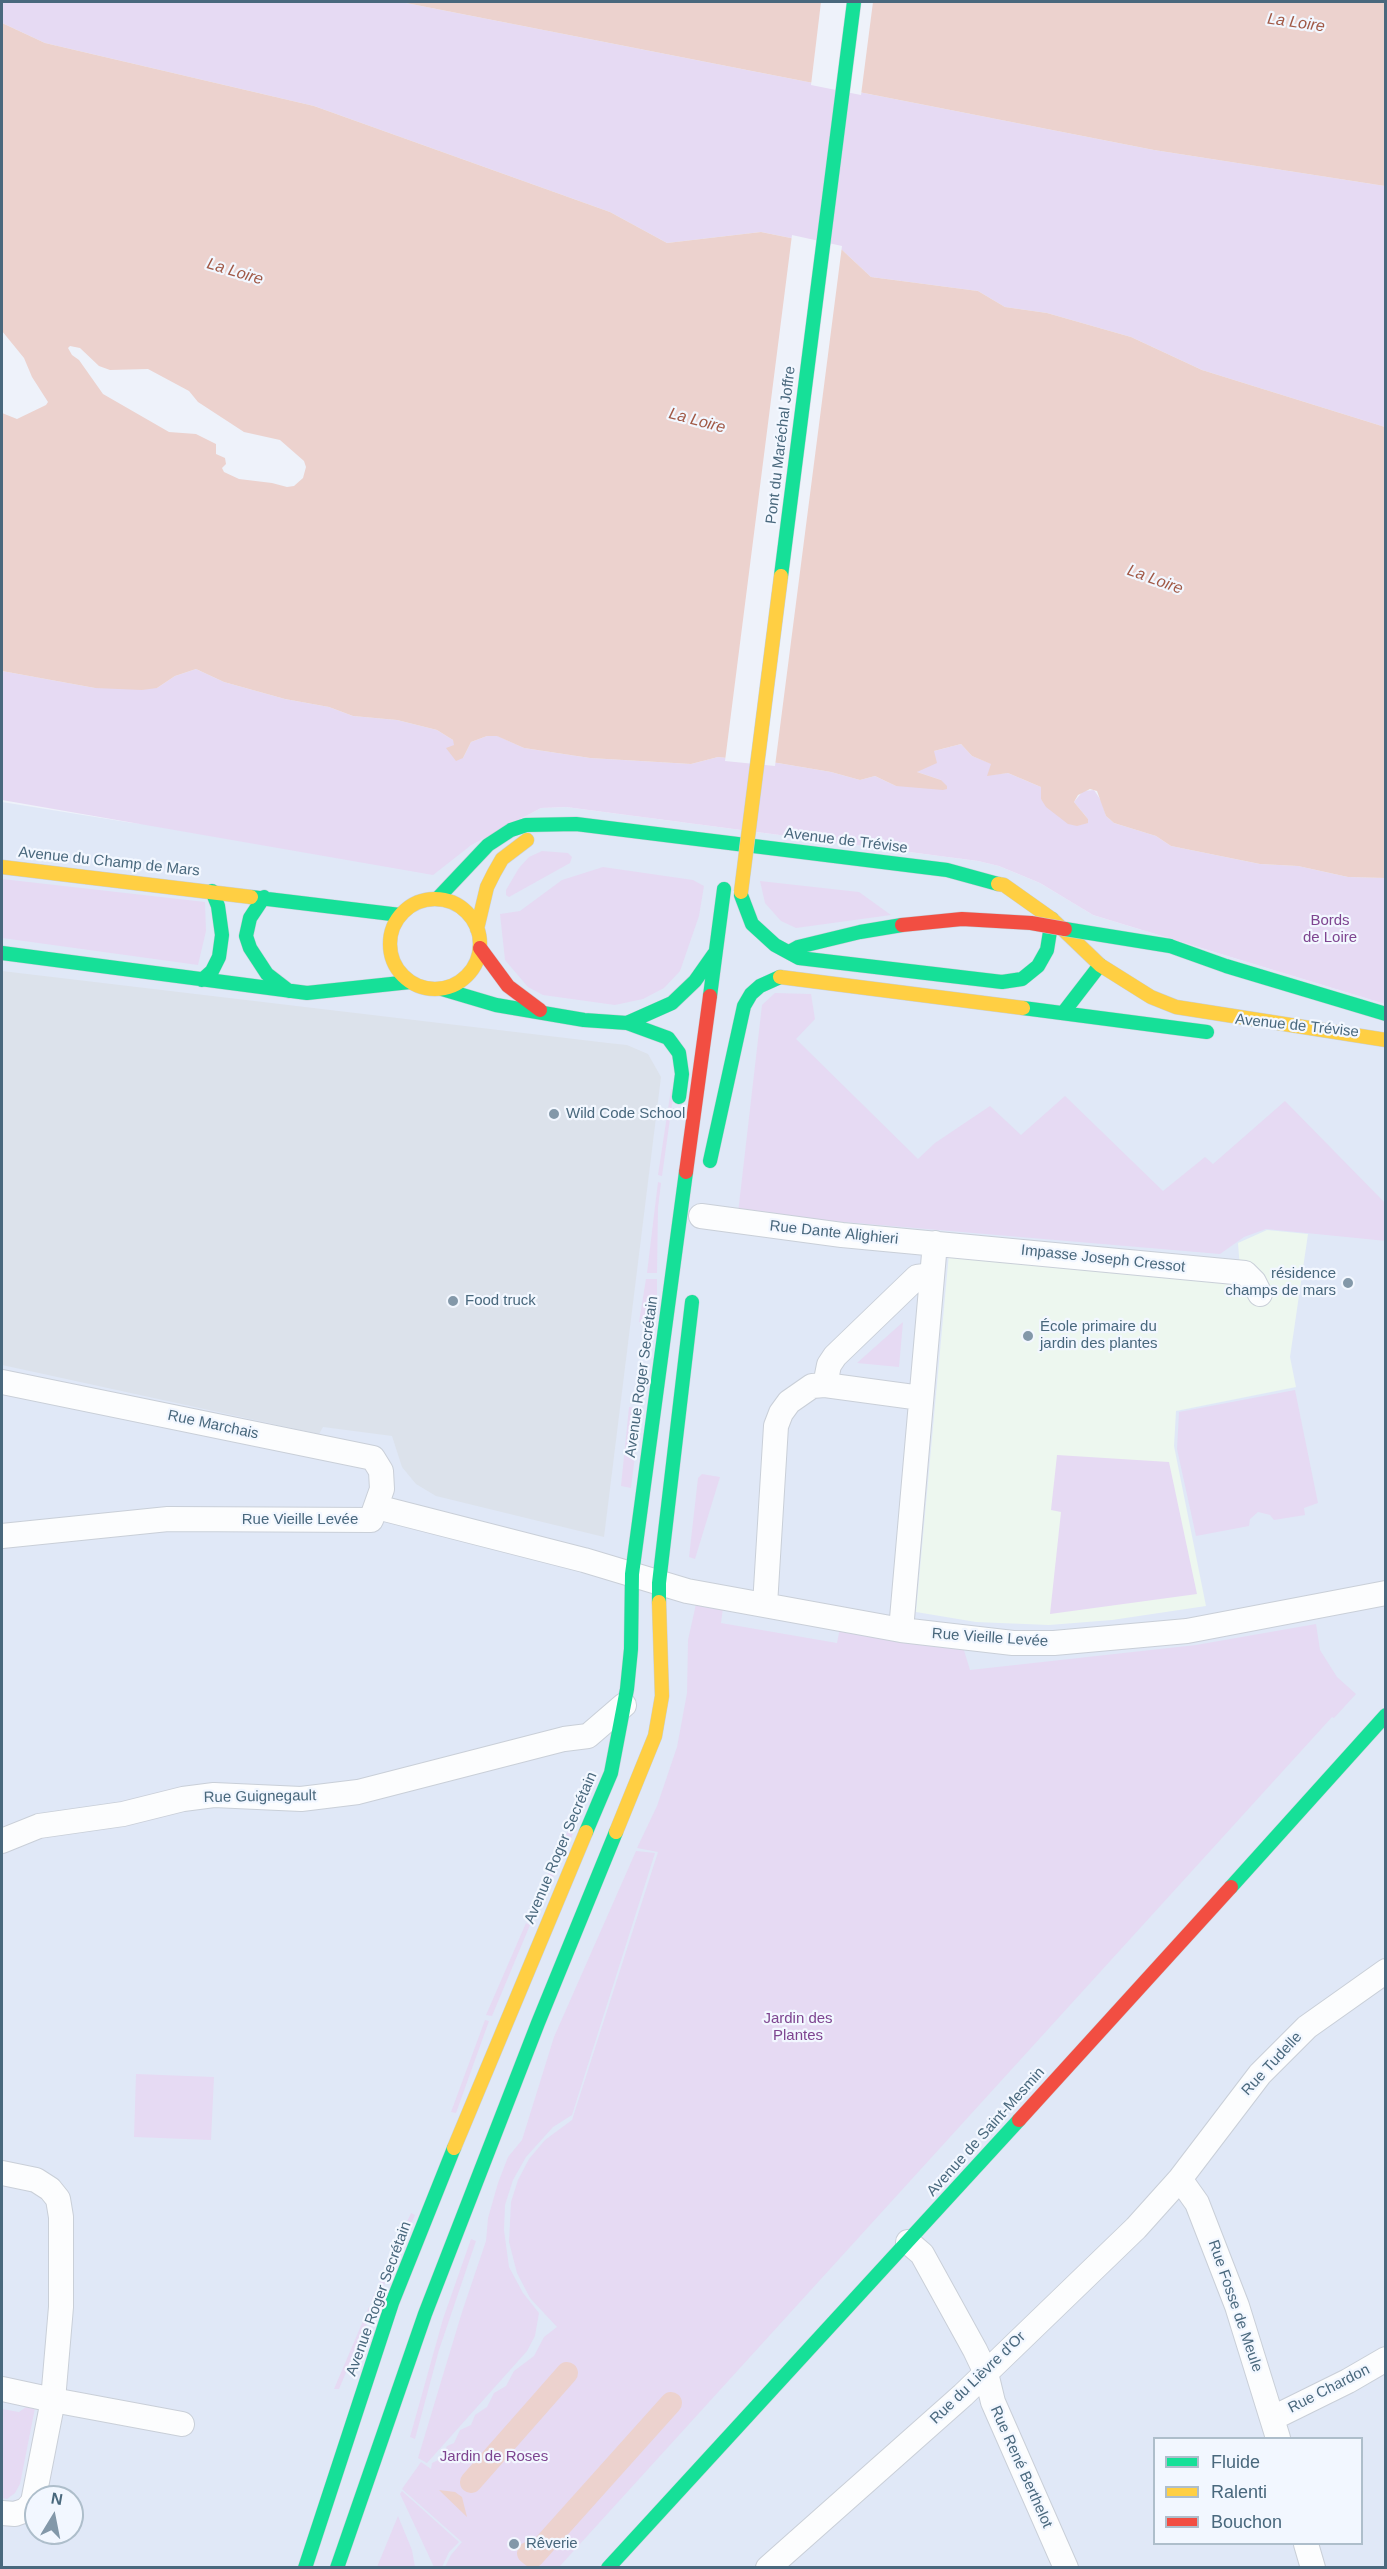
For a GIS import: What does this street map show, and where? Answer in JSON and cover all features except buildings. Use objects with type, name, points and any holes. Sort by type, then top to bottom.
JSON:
[{"type":"main road","name":"Pont du Maréchal Joffre","points":[[741,894],[854,2]]},
{"type":"main road","name":"Avenue de Trévise","points":[[437,899],[488,845],[511,830],[526,825],[588,826],[947,870],[1004,885],[1052,919],[1100,965],[1137,990],[1176,1006],[1386,1040]]},
{"type":"main road","name":"Avenue de Trévise","points":[[477,929],[487,887],[502,859],[519,844],[558,825]]},
{"type":"main road","points":[[729,854],[731,830]]},
{"type":"main road","name":"Avenue du Champ de Mars","points":[[2,867],[400,915]]},
{"type":"main road","name":"Avenue Roger Secrétain","points":[[305,2568],[392,2303],[509,2013],[611,1773],[632,1649],[632,1575],[725,883]]},
{"type":"main road","name":"Avenue du Champ de Mars","points":[[202,980],[212,971],[219,957],[222,935],[219,906],[212,891]]},
{"type":"main road","points":[[738,927],[741,894]]},
{"type":"main road","points":[[741,894],[752,924],[787,953],[799,958],[1002,982],[1022,979],[1038,966],[1047,950],[1052,919]]},
{"type":"main road","points":[[264,897],[250,918],[246,936],[249,948],[267,974],[289,992]]},
{"type":"main road","points":[[542,1011],[508,986],[495,971],[480,948],[477,929],[471,917],[461,908],[437,899],[422,901],[410,906],[400,915],[392,930],[389,945],[392,960],[400,974],[420,987],[442,989],[496,1005],[542,1011],[584,1020],[627,1023],[668,1038],[679,1053],[682,1074],[679,1106]]},
{"type":"main road","points":[[787,953],[798,947],[860,932],[902,925],[962,919],[1031,923],[1170,946],[1226,966],[1386,1014]]},
{"type":"main road","points":[[442,989],[465,978],[474,968],[480,948]]},
{"type":"main road","points":[[2,953],[289,992],[307,993],[410,982]]},
{"type":"main road","points":[[627,1023],[672,1003],[695,981],[715,953]]},
{"type":"main road","points":[[1063,1013],[1100,965]]},
{"type":"main road","name":"Avenue de Trévise","points":[[730,1003],[709,1167],[744,1006],[751,994],[760,986],[780,977],[1227,1035]]},
{"type":"main road","name":"Avenue de Trévise","points":[[1359,1050],[1386,1048]]},
{"type":"main road","points":[[674,1159],[677,1244]]},
{"type":"main road","points":[[337,2568],[425,2314],[538,2023],[655,1737],[662,1696],[659,1583],[693,1286]]},
{"type":"main road","name":"Avenue de Saint-Mesmin","points":[[608,2568],[908,2242],[1386,1715]]},
{"type":"main road","points":[[323,2470],[392,2303]]},
{"type":"main road","points":[[372,2510],[425,2314]]},
{"type":"street","name":"Rue Dante Alighieri","points":[[701,1216],[831,1234],[935,1243]]},
{"type":"street","points":[[902,1630],[935,1243]]},
{"type":"street","name":"Impasse Joseph Cressot","points":[[935,1243],[1245,1273],[1254,1282],[1260,1294]]},
{"type":"street","points":[[825,1385],[829,1365],[835,1356],[917,1277],[932,1275]]},
{"type":"street","name":"Rue Marchais","points":[[2,1382],[373,1458],[381,1471],[382,1489],[377,1506]]},
{"type":"street","points":[[765,1605],[776,1426],[789,1402],[812,1386],[825,1385],[921,1398]]},
{"type":"street","name":"Rue Vieille Levée","points":[[2,1536],[168,1520],[371,1520],[377,1506],[584,1560],[687,1592],[902,1630],[1013,1643],[1053,1643],[1187,1630],[1386,1593]]},
{"type":"street","points":[[611,1773],[588,1736],[624,1705]]},
{"type":"street","name":"Rue Guignegault","points":[[2,1841],[39,1826],[123,1815],[183,1799],[214,1795],[300,1799],[358,1791],[564,1739],[588,1736]]},
{"type":"street","name":"Rue Tudelle","points":[[1180,2179],[1260,2074],[1307,2027],[1386,1971]]},
{"type":"street","points":[[2,2173],[36,2180],[50,2188],[58,2199],[61,2217],[61,2328],[52,2400],[33,2502],[27,2511],[15,2514],[2,2513]]},
{"type":"street","name":"Rue du Lièvre d'Or","points":[[768,2568],[986,2373],[1136,2228],[1180,2179]]},
{"type":"street","name":"Rue Fosse de Meule","points":[[1180,2179],[1197,2203],[1237,2306],[1275,2428]]},
{"type":"street","name":"Rue René Berthelot","points":[[908,2242],[922,2254],[986,2373],[993,2402],[1065,2568]]},
{"type":"street","name":"Rue Chardon","points":[[1275,2428],[1386,2359]]},
{"type":"street","points":[[2,2389],[182,2424]]},
{"type":"street","points":[[1306,2545],[1313,2568]]},
{"type":"shaded area","points":[[2,802],[133,823],[470,846],[541,808],[566,807],[978,861],[999,866],[1040,883],[1093,915],[1385,1004],[1385,2567],[2,2567]]},
{"type":"shaded area","points":[[2,971],[627,1045],[648,1054],[661,1077],[604,1537],[436,1496],[416,1484],[402,1467],[392,1436],[323,1427],[319,1434],[2,1365]]},
{"type":"shaded area","points":[[1267,1230],[1308,1234],[1290,1357],[1296,1387],[1176,1411],[1174,1446],[1206,1606],[1112,1620],[1049,1625],[976,1622],[916,1612],[949,1253],[1241,1281],[1238,1243]]},
{"type":"green space","points":[[2,2],[401,2],[1154,150],[1385,186],[1385,427],[1202,370],[1131,337],[1047,313],[1005,307],[978,291],[871,277],[840,248],[761,232],[667,243],[610,212],[314,106],[45,43],[2,23]]},
{"type":"green space","name":"Bords de Loire","points":[[196,669],[224,682],[285,699],[329,707],[353,716],[397,720],[437,730],[453,740],[455,745],[452,747],[463,758],[471,742],[487,736],[498,736],[524,748],[590,758],[691,764],[718,757],[778,763],[831,772],[860,780],[875,776],[896,786],[941,780],[917,772],[934,751],[961,744],[972,756],[992,764],[988,775],[1008,773],[1041,787],[1041,799],[1088,819],[1074,802],[1083,791],[1094,790],[1102,802],[1106,816],[1114,823],[1156,836],[1171,846],[1260,864],[1298,866],[1348,877],[1385,878],[1385,1004],[1093,915],[1040,883],[999,866],[978,861],[566,807],[541,808],[470,846],[433,875],[2,800],[2,671],[95,688],[157,688],[175,676]]},
{"type":"green space","points":[[542,851],[568,853],[572,857],[570,863],[509,897],[506,895],[506,890],[519,868],[529,857]]},
{"type":"green space","points":[[603,867],[693,880],[704,886],[699,916],[680,971],[664,988],[643,999],[615,1005],[543,995],[528,987],[505,960],[500,914],[520,911],[562,880]]},
{"type":"green space","points":[[2,879],[205,902],[206,931],[198,965],[2,938]]},
{"type":"green space","points":[[760,881],[859,892],[891,915],[796,928],[781,921],[765,903]]},
{"type":"green space","points":[[775,993],[811,994],[815,1019],[796,1039],[918,1159],[935,1143],[990,1106],[1021,1135],[1065,1096],[1163,1191],[1205,1157],[1213,1164],[1285,1101],[1385,1203],[1386,1241],[1266,1229],[1244,1237],[1220,1254],[738,1213],[762,1005]]},
{"type":"green space","points":[[671,1089],[674,1090],[662,1176],[658,1175]]},
{"type":"green space","points":[[658,1182],[661,1183],[658,1208],[657,1273],[647,1273]]},
{"type":"green space","points":[[646,1279],[657,1279],[657,1295],[645,1322],[639,1322]]},
{"type":"green space","points":[[903,1322],[899,1367],[857,1363]]},
{"type":"green space","points":[[1295,1390],[1318,1503],[1304,1508],[1305,1515],[1274,1520],[1270,1515],[1258,1512],[1250,1519],[1249,1526],[1196,1536],[1177,1449],[1179,1412]]},
{"type":"green space","points":[[629,1407],[637,1408],[639,1424],[631,1488],[621,1486]]},
{"type":"green space","points":[[1057,1455],[1169,1462],[1197,1594],[1050,1614],[1061,1512],[1051,1510]]},
{"type":"green space","points":[[702,1474],[720,1477],[695,1559],[689,1557],[698,1478]]},
{"type":"green space","name":"Jardin des Plantes","points":[[696,1604],[723,1608],[721,1623],[837,1643],[840,1628],[963,1647],[970,1670],[1196,1645],[1316,1624],[1320,1650],[1337,1677],[1356,1694],[1334,1718],[1332,1717],[559,2567],[445,2567],[462,2542],[402,2489],[421,2462],[431,2469],[432,2463],[442,2458],[447,2446],[454,2443],[460,2430],[471,2425],[475,2415],[487,2407],[494,2393],[506,2386],[514,2371],[534,2356],[544,2337],[557,2327],[530,2298],[517,2273],[509,2242],[511,2202],[518,2180],[529,2159],[545,2140],[572,2120],[658,1852],[637,1848],[657,1806],[677,1747],[687,1693],[688,1640]]},
{"type":"green space","points":[[568,1831],[573,1834],[533,1919],[528,1918]]},
{"type":"green space","points":[[636,1851],[655,1853],[572,2115],[553,2127],[526,2157],[513,2180],[505,2205],[504,2230],[509,2267],[523,2293],[539,2313],[535,2336],[527,2351],[427,2463],[418,2458],[486,2241],[488,2218],[498,2183],[508,2157],[522,2140],[554,2037]]},
{"type":"green space","points":[[526,1923],[530,1925],[492,2016],[486,2015]]},
{"type":"green space","points":[[485,2020],[489,2021],[456,2113],[451,2112]]},
{"type":"green space","points":[[136,2074],[214,2077],[211,2140],[134,2137]]},
{"type":"green space","points":[[411,2213],[415,2215],[376,2303],[371,2301]]},
{"type":"green space","points":[[471,2239],[476,2241],[439,2350],[415,2439],[410,2437],[443,2319]]},
{"type":"green space","points":[[369,2307],[373,2309],[339,2389],[334,2389]]},
{"type":"green space","points":[[29,2405],[35,2408],[20,2484],[15,2493],[7,2499],[2,2498],[2,2409],[19,2412]]},
{"type":"green space","points":[[402,2491],[459,2542],[449,2552],[442,2567],[434,2567],[400,2494]]},
{"type":"green space","points":[[398,2516],[412,2550],[415,2567],[377,2567]]},
{"type":"water","name":"La Loire","points":[[401,2],[1385,2],[1385,186],[1154,150]]},
{"type":"water","name":"La Loire","points":[[2,23],[45,43],[314,106],[610,212],[667,243],[761,232],[840,248],[871,277],[978,291],[1005,307],[1047,313],[1131,337],[1202,370],[1385,427],[1385,878],[1348,877],[1298,866],[1260,864],[1171,846],[1156,836],[1114,823],[1106,816],[1097,791],[1090,789],[1078,795],[1074,802],[1088,819],[1088,823],[1077,826],[1068,824],[1046,807],[1041,799],[1041,787],[1008,773],[987,776],[991,764],[972,756],[961,744],[934,751],[937,763],[917,772],[941,780],[947,786],[947,789],[943,790],[896,786],[875,776],[860,780],[831,772],[778,763],[718,757],[691,764],[590,758],[524,748],[497,736],[487,736],[471,742],[463,758],[456,761],[446,748],[454,745],[453,740],[437,730],[397,720],[353,716],[329,707],[285,699],[224,682],[196,669],[175,676],[157,688],[142,690],[95,688],[2,671],[2,413],[17,419],[48,402],[32,377],[24,358],[2,331]],"holes":[[[70,346],[80,348],[99,366],[110,370],[148,369],[189,391],[198,402],[244,432],[280,440],[304,461],[306,467],[303,478],[294,486],[287,487],[239,479],[224,472],[222,468],[226,464],[225,458],[216,454],[216,444],[196,434],[169,432],[103,394],[68,348]]]},
{"type":"water","points":[[439,2490],[455,2492],[462,2497],[467,2517]]},
{"type":"pier","points":[[821,2],[873,2],[861,95],[811,85]]},
{"type":"pier","points":[[792,235],[842,246],[775,766],[725,761]]},
{"type":"waterway","points":[[471,2482],[567,2373]]},
{"type":"waterway","points":[[528,2553],[533,2557],[671,2403]]},
{"type":"traffic: fast","points":[[781,576],[854,2]]},
{"type":"traffic: fast","points":[[437,899],[488,845],[511,830],[526,825],[576,824],[947,870],[998,884]]},
{"type":"traffic: fast","points":[[710,996],[724,889]]},
{"type":"traffic: fast","points":[[202,980],[212,971],[219,957],[222,935],[218,906],[212,891]]},
{"type":"traffic: fast","points":[[741,895],[752,924],[775,945],[799,958],[1002,982],[1022,979],[1038,966],[1047,950],[1052,919]]},
{"type":"traffic: fast","points":[[251,897],[400,915]]},
{"type":"traffic: fast","points":[[264,897],[250,918],[246,936],[250,948],[267,974],[289,991]]},
{"type":"traffic: fast","points":[[789,952],[798,947],[860,932],[902,925]]},
{"type":"traffic: fast","points":[[1065,929],[1170,946]]},
{"type":"traffic: fast","points":[[1170,946],[1226,966],[1386,1014]]},
{"type":"traffic: fast","points":[[2,953],[307,993],[410,982]]},
{"type":"traffic: fast","points":[[627,1023],[672,1003],[695,981],[714,954]]},
{"type":"traffic: fast","points":[[1063,1013],[1100,965]]},
{"type":"traffic: fast","points":[[710,1161],[744,1006],[751,994],[760,986],[780,977]]},
{"type":"traffic: fast","points":[[442,989],[496,1005],[584,1020],[627,1023]]},
{"type":"traffic: fast","points":[[1023,1008],[1207,1032]]},
{"type":"traffic: fast","points":[[627,1023],[668,1038],[679,1053],[682,1074],[679,1097]]},
{"type":"traffic: fast","points":[[586,1832],[611,1773],[627,1689],[631,1649],[632,1574],[686,1172]]},
{"type":"traffic: fast","points":[[659,1602],[659,1583],[692,1302]]},
{"type":"traffic: fast","points":[[1231,1887],[1386,1715]]},
{"type":"traffic: fast","points":[[337,2568],[425,2314],[538,2023],[616,1832]]},
{"type":"traffic: fast","points":[[608,2568],[1019,2120]]},
{"type":"traffic: fast","points":[[305,2568],[392,2303],[454,2148]]},
{"type":"traffic: slow","points":[[741,892],[781,576]]},
{"type":"traffic: slow","points":[[477,929],[487,887],[494,873],[502,859],[527,840]]},
{"type":"traffic: slow","points":[[2,867],[251,897]]},
{"type":"traffic: slow","points":[[998,884],[1004,885],[1052,919],[1100,965],[1151,997],[1176,1007],[1386,1040]]},
{"type":"traffic: slow","points":[[435,899],[452,902],[467,912],[477,927],[480,944],[477,961],[467,976],[452,986],[435,989],[418,986],[403,976],[393,961],[390,944],[393,927],[403,912],[418,902],[435,899]]},
{"type":"traffic: slow","points":[[780,977],[1023,1008]]},
{"type":"traffic: slow","points":[[616,1832],[655,1736],[662,1696],[659,1602]]},
{"type":"traffic: slow","points":[[454,2148],[586,1832]]},
{"type":"traffic: jam","points":[[902,925],[962,919],[1031,923],[1065,929]]},
{"type":"traffic: jam","points":[[480,948],[508,986],[540,1010]]},
{"type":"traffic: jam","points":[[686,1172],[710,996]]},
{"type":"traffic: jam","points":[[1019,2120],[1231,1887]]},
{"type":"place","name":"Wild Code School","points":[[554,1114]]},
{"type":"place","name":"résidence champs de mars","points":[[1348,1283]]},
{"type":"place","name":"Food truck","points":[[453,1301]]},
{"type":"place","name":"École primaire du jardin des plantes","points":[[1028,1336]]},
{"type":"place","name":"Rêverie","points":[[514,2544]]},
{"type":"park label","name":"Jardin de Roses","points":[[494,2457]]}]
